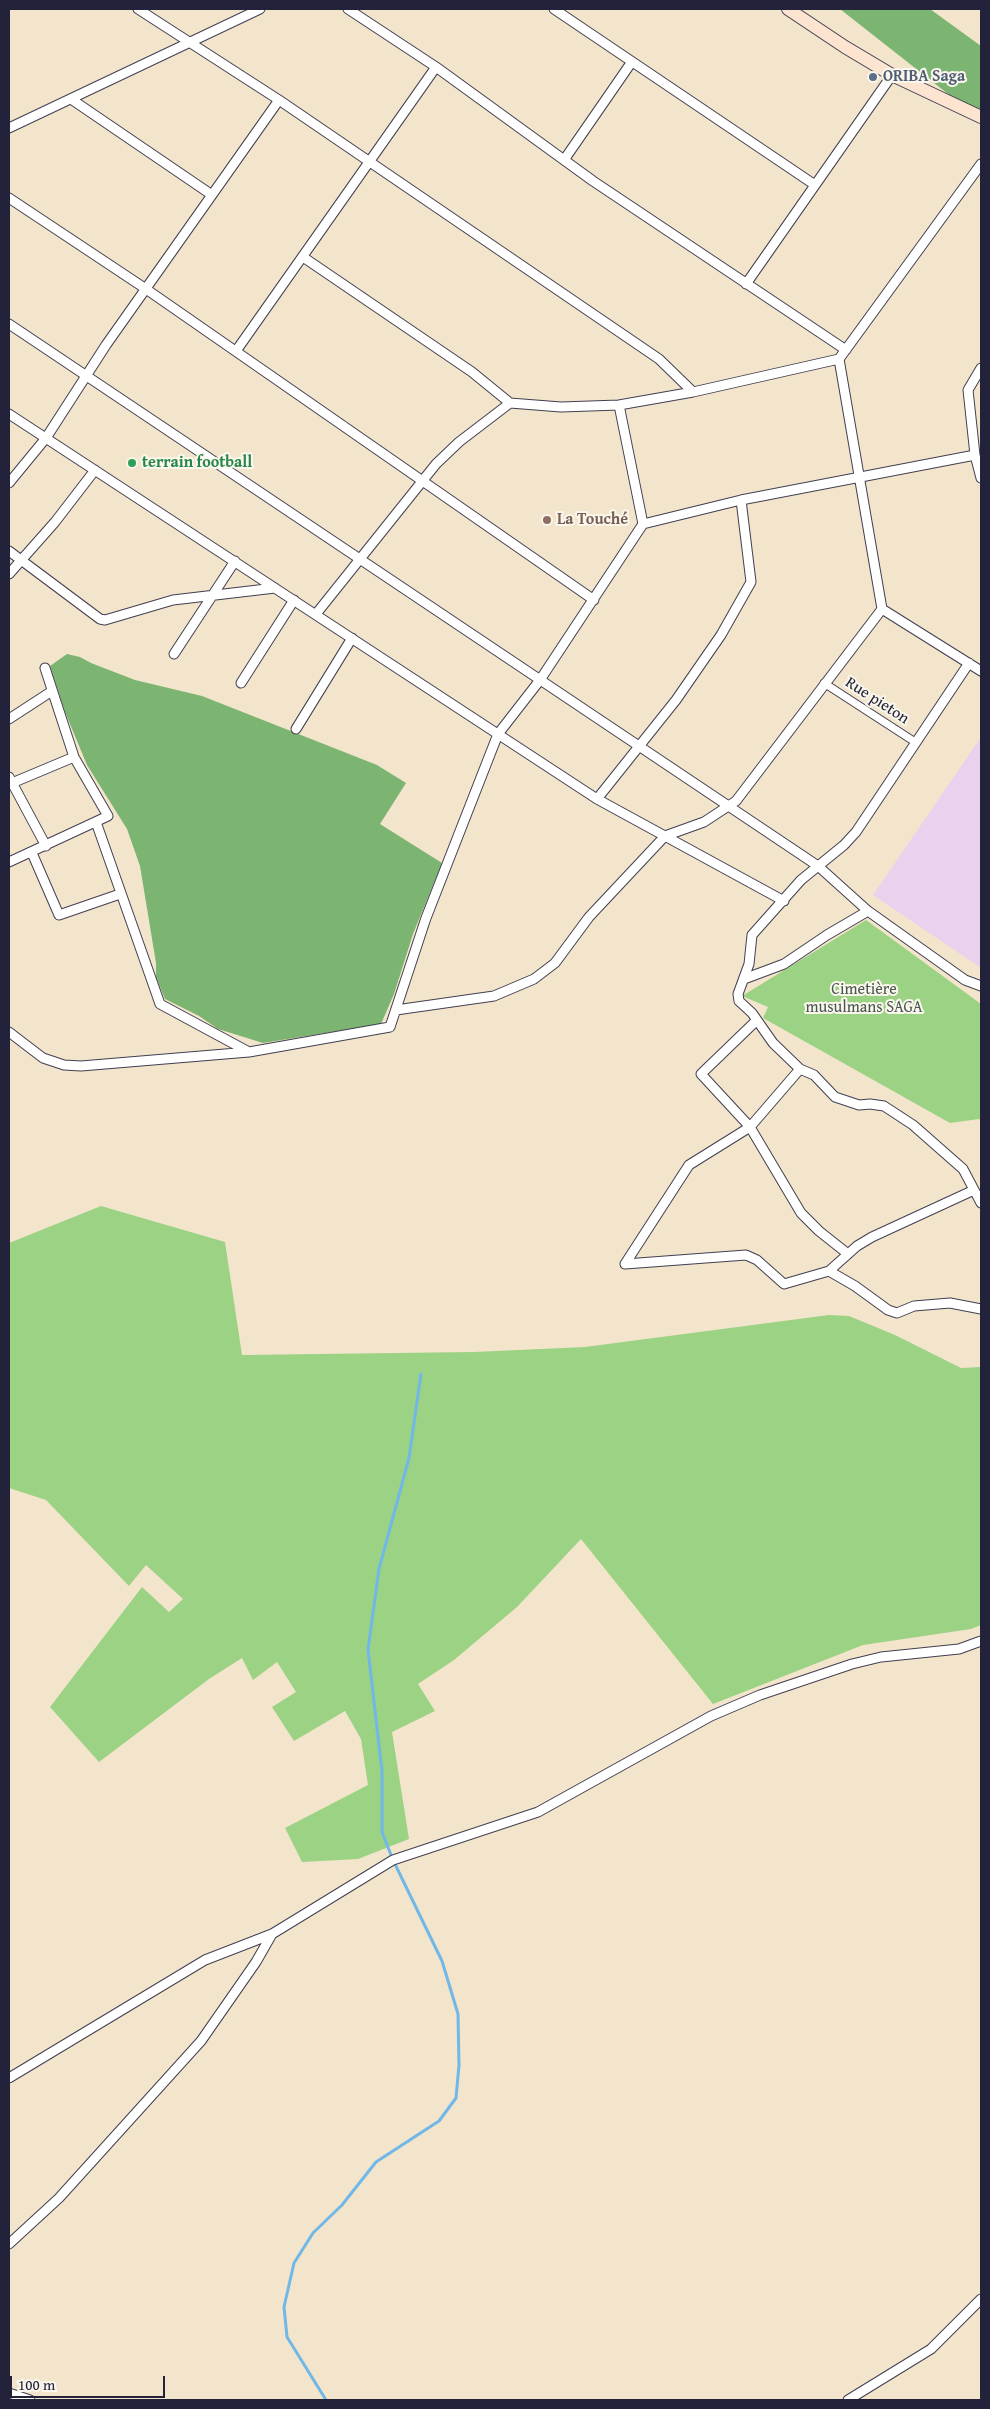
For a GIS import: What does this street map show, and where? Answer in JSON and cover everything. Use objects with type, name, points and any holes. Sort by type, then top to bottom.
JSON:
[{"type":"main road","points":[[788,9],[845,47],[892,75],[981,117]]},
{"type":"street","points":[[138,9],[279,100],[370,164],[659,359],[693,392]]},
{"type":"street","points":[[9,128],[260,9]]},
{"type":"street","points":[[348,9],[436,67],[564,160],[846,350]]},
{"type":"street","points":[[554,9],[631,63],[815,185]]},
{"type":"street","points":[[564,160],[631,63]]},
{"type":"street","points":[[236,351],[370,164],[436,67]]},
{"type":"street","points":[[746,284],[892,75]]},
{"type":"street","points":[[71,99],[212,195]]},
{"type":"street","points":[[9,483],[46,438],[86,376],[279,100]]},
{"type":"street","points":[[396,1010],[494,996],[534,979],[555,963],[606,898],[665,836],[704,822],[736,802],[824,683],[882,609],[840,359],[981,164]]},
{"type":"street","points":[[9,198],[146,289],[594,600]]},
{"type":"street","points":[[304,257],[472,372],[510,404],[561,407],[618,405],[693,392],[840,359]]},
{"type":"street","points":[[9,324],[818,866],[868,911],[965,980],[981,986]]},
{"type":"street","points":[[981,368],[968,390],[975,455],[981,478]]},
{"type":"street","points":[[316,614],[420,480],[454,445],[510,404]]},
{"type":"street","points":[[618,405],[643,524]]},
{"type":"street","points":[[9,414],[597,799],[784,901]]},
{"type":"street","points":[[9,1032],[43,1058],[64,1065],[81,1066],[249,1052],[390,1027],[426,918],[498,734],[540,680],[643,524],[741,500],[860,479],[975,455]]},
{"type":"street","points":[[9,574],[54,522],[95,470]]},
{"type":"street","points":[[597,799],[726,629],[751,582],[741,500]]},
{"type":"street","points":[[9,551],[100,619],[110,620],[173,600],[275,588]]},
{"type":"street","points":[[174,654],[235,561]]},
{"type":"street","points":[[241,682],[294,600]]},
{"type":"street","points":[[882,609],[981,670]]},
{"type":"street","points":[[296,729],[352,638]]},
{"type":"street","points":[[969,663],[856,832],[844,845],[801,880],[752,935],[749,964],[738,994],[739,1001],[757,1020],[773,1043],[800,1069],[814,1075],[835,1097],[859,1105],[884,1106],[913,1125],[963,1169],[981,1202]]},
{"type":"street","points":[[9,862],[32,854],[108,816],[74,757],[45,668]]},
{"type":"street","name":"Rue pieton","points":[[824,683],[915,742]]},
{"type":"street","points":[[9,719],[52,691]]},
{"type":"street","points":[[46,846],[10,780],[74,757]]},
{"type":"street","points":[[96,822],[160,1004],[249,1052]]},
{"type":"street","points":[[32,854],[59,915],[120,894]]},
{"type":"street","points":[[744,979],[784,964],[827,935],[868,911]]},
{"type":"street","points":[[757,1020],[701,1074],[750,1128],[801,1213],[848,1254]]},
{"type":"street","points":[[800,1069],[750,1128],[689,1165],[624,1264],[746,1255],[757,1260],[784,1284],[829,1271],[848,1254],[872,1237],[974,1190]]},
{"type":"street","points":[[829,1271],[867,1294],[880,1305],[897,1313],[914,1306],[950,1303],[981,1309]]},
{"type":"street","points":[[9,2078],[205,1960],[272,1934],[393,1860],[538,1812],[711,1716],[760,1695],[852,1664],[881,1657],[959,1650],[981,1641]]},
{"type":"street","points":[[9,2244],[60,2198],[201,2041],[256,1962],[272,1934]]},
{"type":"street","points":[[848,2400],[931,2349],[981,2299]]},
{"type":"street","points":[[9,2393],[30,2400]]},
{"type":"shaded area","points":[[981,737],[981,968],[873,895]]},
{"type":"green space","points":[[840,9],[930,9],[981,46],[981,112],[957,101]]},
{"type":"green space","points":[[67,654],[80,657],[135,680],[202,696],[377,765],[406,783],[380,824],[442,863],[413,934],[394,994],[381,1024],[263,1043],[218,1029],[199,1016],[165,999],[156,977],[156,963],[140,866],[127,829],[87,765],[65,712],[50,666]]},
{"type":"green space","name":"Cimetière musulmans SAGA","points":[[866,920],[981,1004],[981,1121],[979,1119],[950,1123],[763,1018],[768,1007],[742,996]]},
{"type":"green space","points":[[101,1206],[225,1242],[242,1355],[474,1352],[585,1347],[829,1315],[849,1316],[895,1335],[961,1368],[981,1367],[981,1625],[971,1629],[863,1645],[713,1704],[581,1539],[517,1607],[454,1660],[418,1684],[435,1711],[392,1732],[409,1839],[358,1859],[302,1862],[285,1828],[368,1785],[361,1739],[345,1711],[294,1741],[272,1707],[296,1692],[277,1662],[253,1680],[242,1658],[209,1679],[99,1762],[50,1707],[142,1587],[169,1612],[183,1599],[146,1565],[129,1586],[46,1500],[9,1488],[9,1243]]},
{"type":"waterway","points":[[326,2400],[287,2337],[284,2307],[294,2263],[313,2233],[342,2205],[376,2162],[439,2121],[456,2098],[459,2065],[458,2014],[442,1961],[393,1860],[382,1832],[382,1771],[368,1650],[379,1569],[409,1458],[421,1374]]},
{"type":"place","name":"ORIBA Saga","points":[[873,77]]},
{"type":"place","name":"terrain football","points":[[132,463]]},
{"type":"place","name":"La Touché","points":[[547,520]]}]
